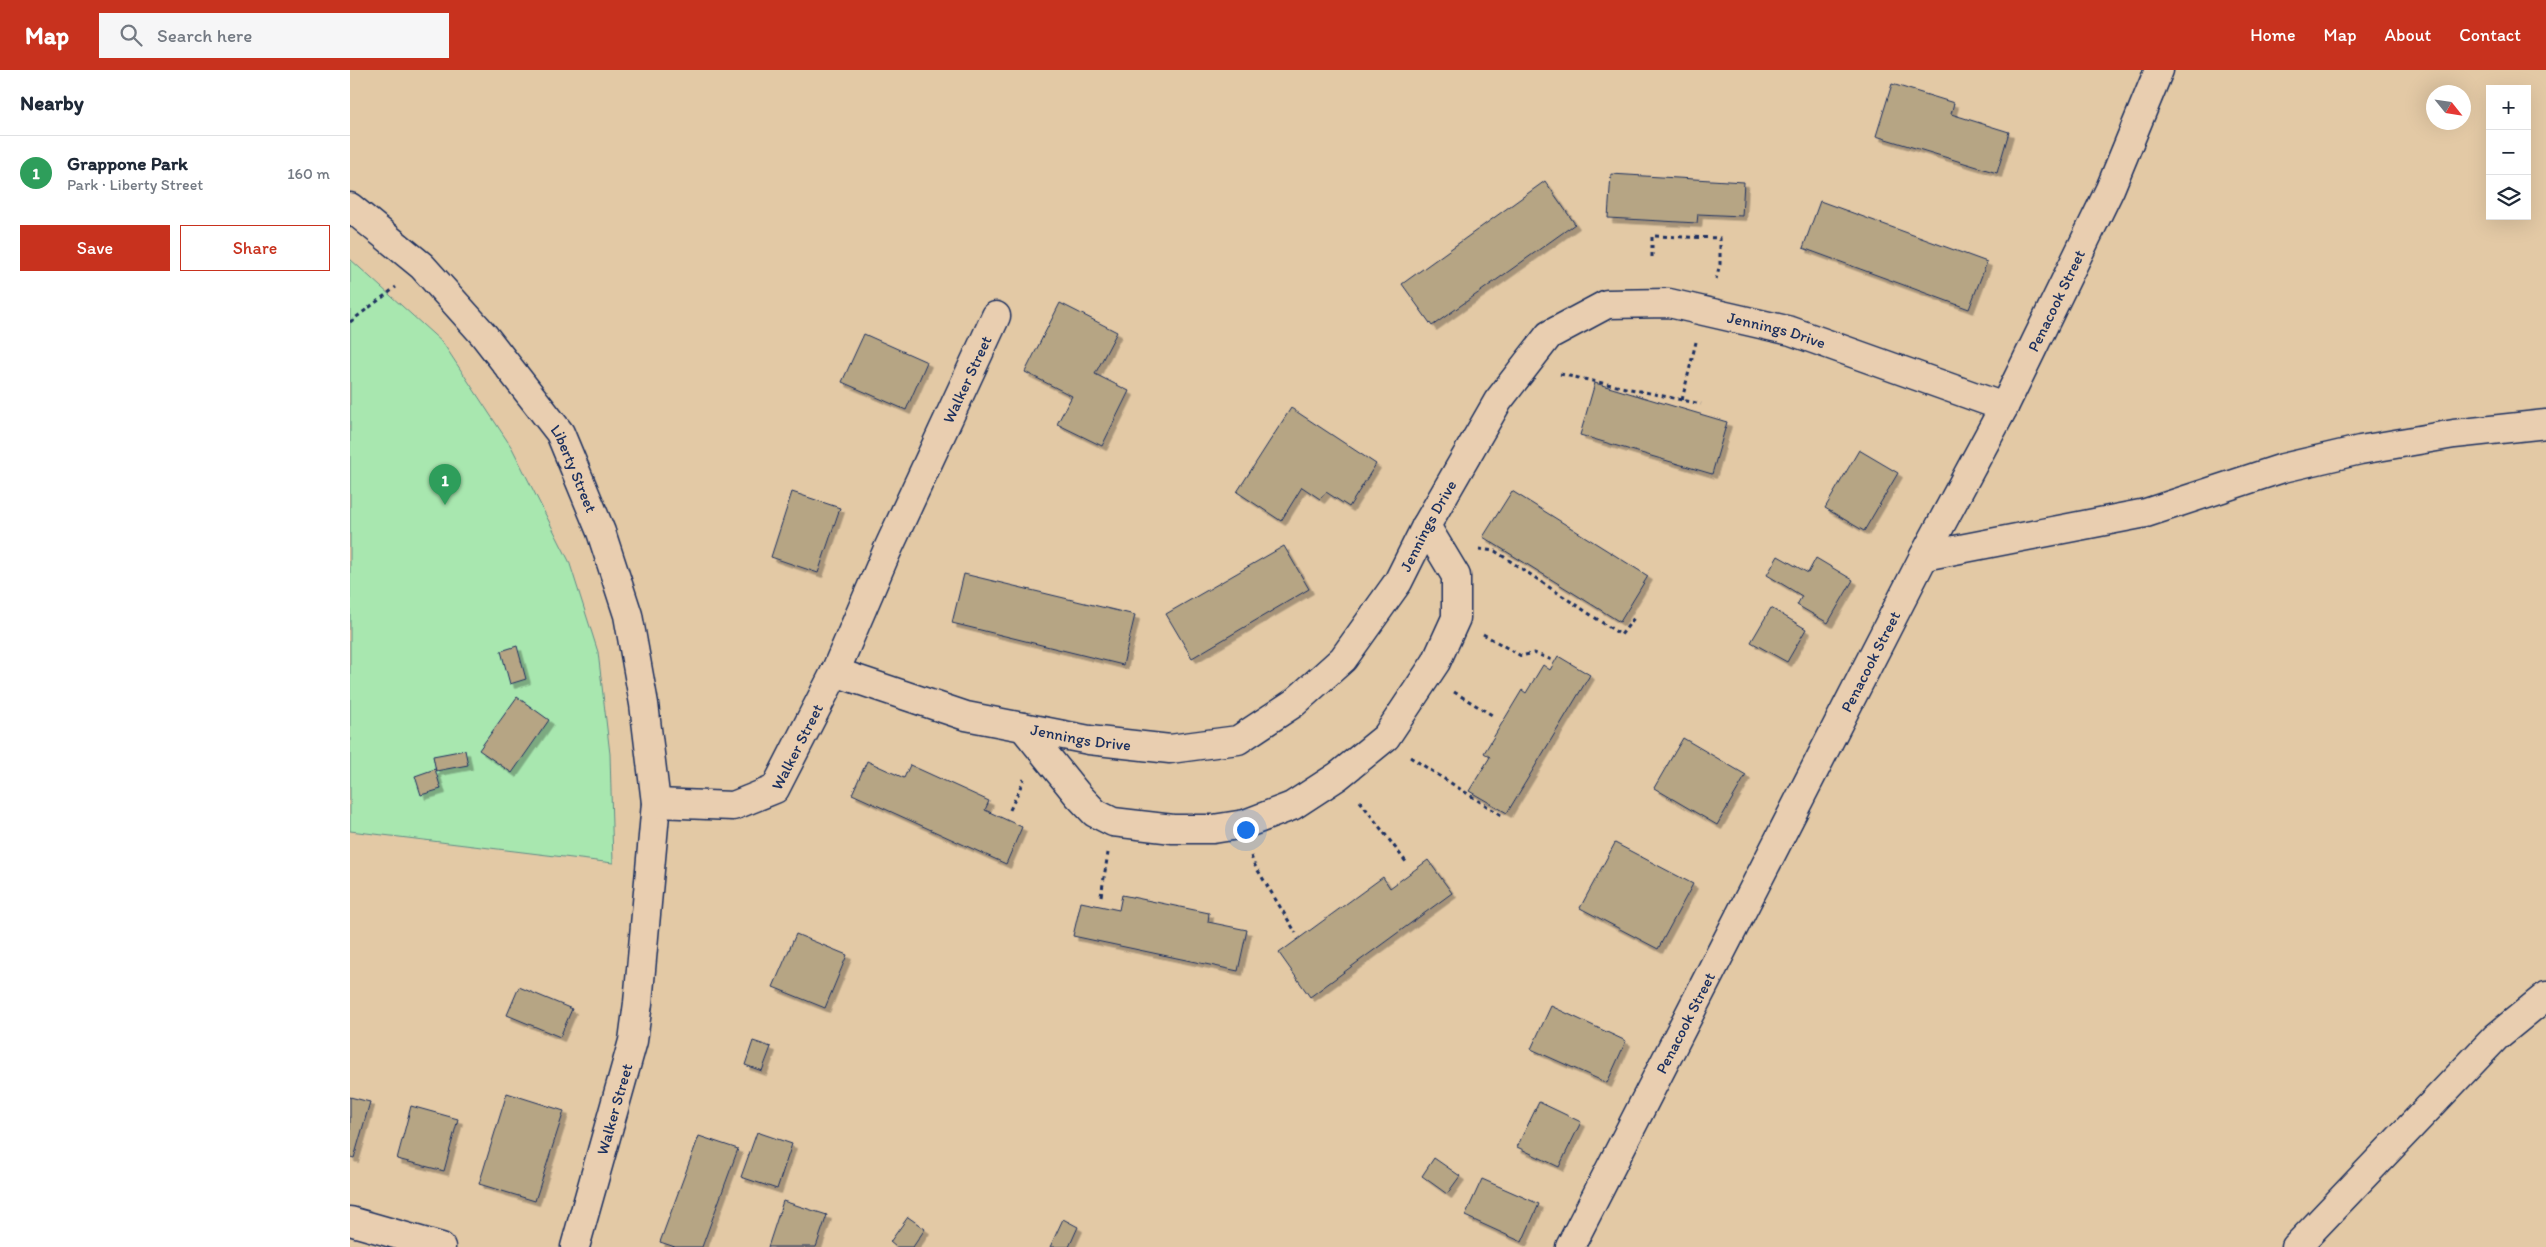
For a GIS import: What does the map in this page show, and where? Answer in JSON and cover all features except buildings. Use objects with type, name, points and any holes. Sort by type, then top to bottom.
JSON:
[{"type":"street","name":"Penacook Street","points":[[1570,1247],[1924,556],[2004,407],[2110,189],[2159,70]]},
{"type":"street","name":"Liberty Street","points":[[350,207],[422,266],[483,334],[560,433],[601,532],[628,615],[644,704],[656,803]]},
{"type":"street","name":"Jennings Drive","points":[[834,672],[966,716],[1089,740],[1170,749],[1238,740],[1294,702],[1343,659],[1398,582],[1426,526],[1498,401],[1549,335],[1607,304],[1669,303],[1790,331],[2004,407]]},
{"type":"street","name":"Walker Street","points":[[575,1247],[633,1041],[656,803],[733,806],[775,789],[834,672],[887,551],[996,316]]},
{"type":"street","points":[[1924,556],[2146,513],[2283,468],[2360,450],[2454,434],[2546,424]]},
{"type":"street","points":[[1023,727],[1076,794],[1095,813],[1113,822],[1173,829],[1213,830],[1241,825],[1292,806],[1338,776],[1386,736],[1436,662],[1456,618],[1456,576],[1426,526]]},
{"type":"street","points":[[2296,1247],[2496,1037],[2546,996]]},
{"type":"street","points":[[350,1221],[442,1247]]},
{"type":"path","points":[[1652,257],[1652,236],[1720,238],[1720,264],[1716,279]]},
{"type":"path","points":[[350,322],[422,266]]},
{"type":"path","points":[[1682,400],[1696,338]]},
{"type":"path","points":[[1526,365],[1701,404]]},
{"type":"path","points":[[1440,549],[1495,551],[1621,635],[1634,618]]},
{"type":"path","points":[[1456,618],[1522,656],[1534,653],[1552,660]]},
{"type":"path","points":[[1427,676],[1492,715]]},
{"type":"path","points":[[1386,736],[1414,760],[1504,817]]},
{"type":"path","points":[[1338,776],[1368,810],[1406,862]]},
{"type":"path","points":[[1101,896],[1113,822]]},
{"type":"path","points":[[1241,825],[1254,864],[1296,933]]},
{"type":"green space","points":[[350,259],[443,343],[512,448],[569,561],[598,652],[610,754],[613,863],[350,831]]},
{"type":"place","name":"Grappone Park","points":[[445,505]]}]
